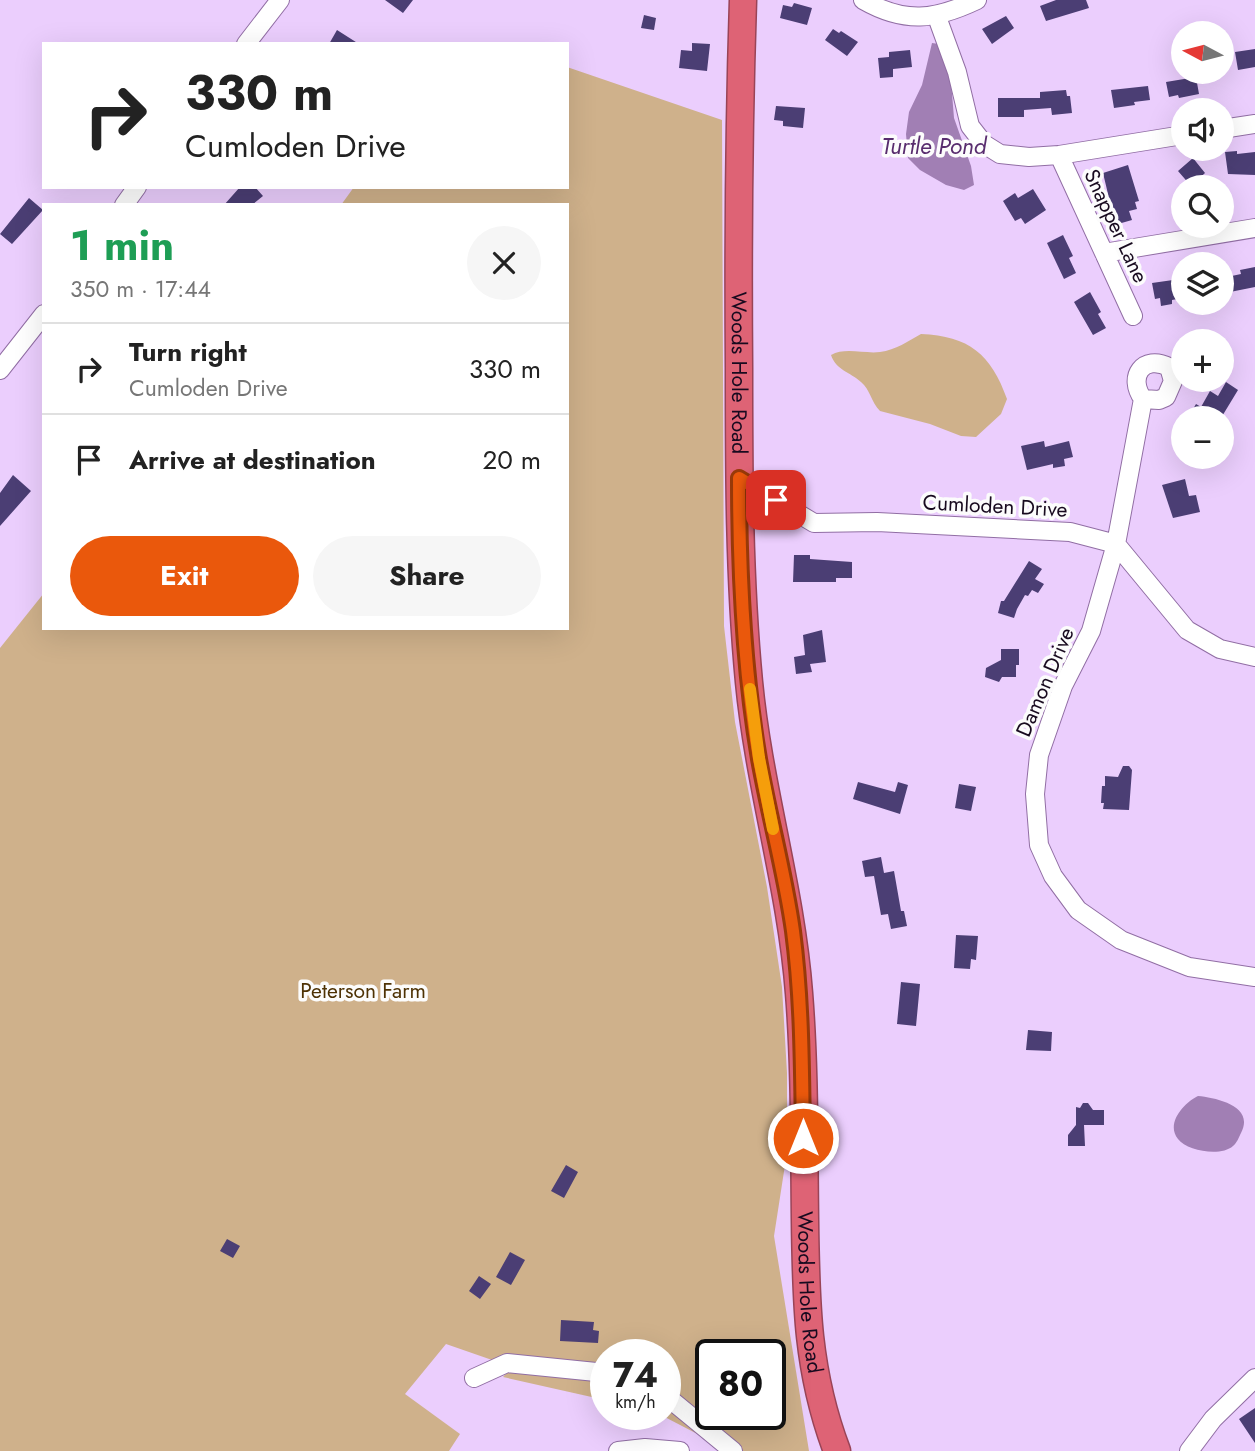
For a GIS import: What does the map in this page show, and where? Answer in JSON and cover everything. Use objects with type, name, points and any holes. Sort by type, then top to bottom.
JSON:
[{"type":"highway","name":"Woods Hole Road","points":[[743,0],[738,161],[741,571],[749,685],[759,758],[793,930],[799,990],[809,1340],[818,1392],[836,1451]]},
{"type":"street","points":[[248,42],[280,0]]},
{"type":"street","points":[[863,0],[893,14],[937,17],[977,0]]},
{"type":"street","points":[[937,17],[957,72],[970,126],[984,144],[1000,154],[1028,157],[1059,155],[1171,137]]},
{"type":"street","points":[[1234,127],[1255,124]]},
{"type":"street","name":"Snapper Lane","points":[[1059,155],[1133,316]]},
{"type":"street","points":[[1104,253],[1255,228]]},
{"type":"street","points":[[0,370],[42,317]]},
{"type":"street","name":"Damon Drive","points":[[1143,399],[1116,544],[1091,631],[1063,686],[1040,755],[1035,794],[1039,845],[1053,876],[1078,910],[1121,940],[1189,967],[1255,977]]},
{"type":"street","name":"Cumloden Drive","points":[[739,478],[814,523],[877,522],[1070,532],[1116,544]]},
{"type":"street","points":[[1116,544],[1187,630],[1220,649],[1255,657]]},
{"type":"street","points":[[474,1378],[507,1363],[590,1371]]},
{"type":"street","points":[[1189,1451],[1213,1419],[1255,1378]]},
{"type":"street","points":[[681,1408],[733,1451]]},
{"type":"street","points":[[618,1451],[645,1448],[680,1451]]},
{"type":"green space","name":"Peterson Farm","points":[[569,68],[722,120],[724,626],[735,722],[767,887],[782,987],[787,1123],[785,1165],[774,1236],[809,1451],[730,1451],[681,1425],[681,1339],[590,1339],[590,1397],[503,1377],[512,1367],[446,1344],[405,1394],[460,1434],[449,1451],[0,1451],[0,648],[42,596],[42,630],[569,630],[569,203],[342,203],[353,189],[569,189]]},
{"type":"green space","points":[[921,334],[952,339],[976,350],[994,370],[1001,383],[1007,399],[1001,414],[976,437],[961,436],[930,424],[880,411],[864,385],[840,367],[831,355],[842,351],[886,351]]},
{"type":"water","name":"Turtle Pond","points":[[932,43],[939,44],[949,57],[954,118],[971,166],[974,185],[964,190],[946,185],[920,170],[908,158],[906,134],[909,112],[922,85]]},
{"type":"water","points":[[1198,1096],[1224,1101],[1239,1110],[1244,1124],[1233,1146],[1221,1151],[1204,1151],[1189,1147],[1178,1139],[1175,1120],[1183,1108]]},
{"type":"building","points":[[385,0],[413,0],[403,13]]},
{"type":"building","points":[[1056,0],[1086,0],[1089,8],[1046,21],[1040,6]]},
{"type":"building","points":[[794,3],[812,8],[807,25],[780,18],[783,5],[792,7]]},
{"type":"building","points":[[644,15],[656,18],[654,30],[641,28]]},
{"type":"building","points":[[1006,16],[1014,28],[992,44],[982,29]]},
{"type":"building","points":[[833,29],[858,42],[847,56],[825,40]]},
{"type":"building","points":[[337,30],[356,42],[330,42]]},
{"type":"building","points":[[692,43],[710,44],[707,71],[679,68],[681,50],[692,51]]},
{"type":"building","points":[[1255,49],[1255,67],[1238,70],[1235,52]]},
{"type":"building","points":[[910,50],[912,67],[893,69],[893,77],[880,78],[878,58],[889,57],[889,52]]},
{"type":"building","points":[[1166,82],[1197,84],[1199,94],[1169,97]]},
{"type":"building","points":[[1148,86],[1150,100],[1114,108],[1111,90]]},
{"type":"building","points":[[1066,90],[1067,96],[1070,96],[1072,113],[1052,115],[1051,108],[1024,110],[1024,117],[998,117],[998,98],[1040,98],[1040,92]]},
{"type":"building","points":[[776,106],[805,108],[803,128],[783,126],[783,121],[774,120]]},
{"type":"building","points":[[1234,151],[1237,151],[1237,154],[1255,152],[1255,175],[1228,174],[1226,161],[1234,161]]},
{"type":"building","points":[[1190,161],[1195,161],[1205,173],[1181,175],[1178,171]]},
{"type":"building","points":[[1128,165],[1139,201],[1135,202],[1137,209],[1129,211],[1132,220],[1118,224],[1113,215],[1103,173]]},
{"type":"building","points":[[238,189],[257,189],[263,196],[254,203],[226,203]]},
{"type":"building","points":[[1033,189],[1046,210],[1025,224],[1021,218],[1015,221],[1003,201],[1015,193],[1018,198]]},
{"type":"building","points":[[29,198],[42,209],[12,244],[0,234]]},
{"type":"building","points":[[1063,235],[1073,256],[1069,258],[1076,273],[1064,279],[1047,243]]},
{"type":"building","points":[[1255,267],[1255,287],[1234,291],[1234,276],[1241,274],[1240,270]]},
{"type":"building","points":[[1171,280],[1171,304],[1161,306],[1160,298],[1155,299],[1152,283]]},
{"type":"building","points":[[1090,292],[1106,328],[1093,335],[1074,302]]},
{"type":"building","points":[[1234,387],[1238,390],[1228,406],[1202,406],[1209,392],[1218,396],[1220,392],[1234,392]]},
{"type":"building","points":[[1044,441],[1045,447],[1069,441],[1073,457],[1064,459],[1065,466],[1053,468],[1053,464],[1027,470],[1021,446]]},
{"type":"building","points":[[13,475],[31,491],[0,526],[0,493]]},
{"type":"building","points":[[1185,479],[1189,496],[1196,495],[1200,512],[1173,518],[1162,485]]},
{"type":"building","points":[[794,555],[852,562],[852,578],[836,578],[836,582],[793,582]]},
{"type":"building","points":[[1029,561],[1042,569],[1035,579],[1044,584],[1038,593],[1032,590],[1028,596],[1025,595],[1014,618],[998,613],[1001,601],[1004,601]]},
{"type":"building","points":[[822,630],[826,662],[810,664],[812,672],[796,674],[794,657],[805,655],[803,635]]},
{"type":"building","points":[[1001,649],[1019,649],[1019,665],[1016,665],[1016,677],[1002,677],[999,682],[985,677],[986,668],[1001,660]]},
{"type":"building","points":[[1123,766],[1129,766],[1132,770],[1129,810],[1103,809],[1102,786],[1105,786],[1105,776],[1118,777]]},
{"type":"building","points":[[858,782],[895,792],[898,782],[908,785],[900,814],[853,799]]},
{"type":"building","points":[[959,784],[976,787],[971,811],[955,808]]},
{"type":"building","points":[[881,857],[884,873],[894,871],[901,911],[904,911],[907,926],[891,929],[888,914],[881,915],[874,876],[865,877],[862,861]]},
{"type":"building","points":[[956,935],[978,936],[976,960],[971,959],[970,969],[954,968]]},
{"type":"building","points":[[901,982],[920,984],[916,1026],[897,1024]]},
{"type":"building","points":[[1028,1030],[1052,1032],[1051,1051],[1026,1050]]},
{"type":"building","points":[[1083,1103],[1088,1103],[1093,1110],[1104,1110],[1104,1125],[1084,1125],[1085,1146],[1068,1146],[1068,1135],[1076,1125],[1076,1107],[1080,1108]]},
{"type":"building","points":[[566,1165],[578,1172],[564,1198],[551,1191]]},
{"type":"building","points":[[227,1239],[240,1246],[233,1258],[220,1251]]},
{"type":"building","points":[[510,1252],[525,1260],[511,1285],[496,1277]]},
{"type":"building","points":[[479,1276],[491,1284],[480,1299],[469,1291]]},
{"type":"building","points":[[561,1320],[594,1322],[593,1330],[599,1331],[598,1339],[590,1339],[590,1343],[560,1341]]},
{"type":"building","points":[[1255,1408],[1255,1443],[1239,1419]]},
{"type":"slow traffic","points":[[750,689],[759,758],[773,829]]},
{"type":"route","points":[[776,500],[739,478],[740,548],[749,685],[759,758],[793,930],[799,990],[803,1138]]}]
